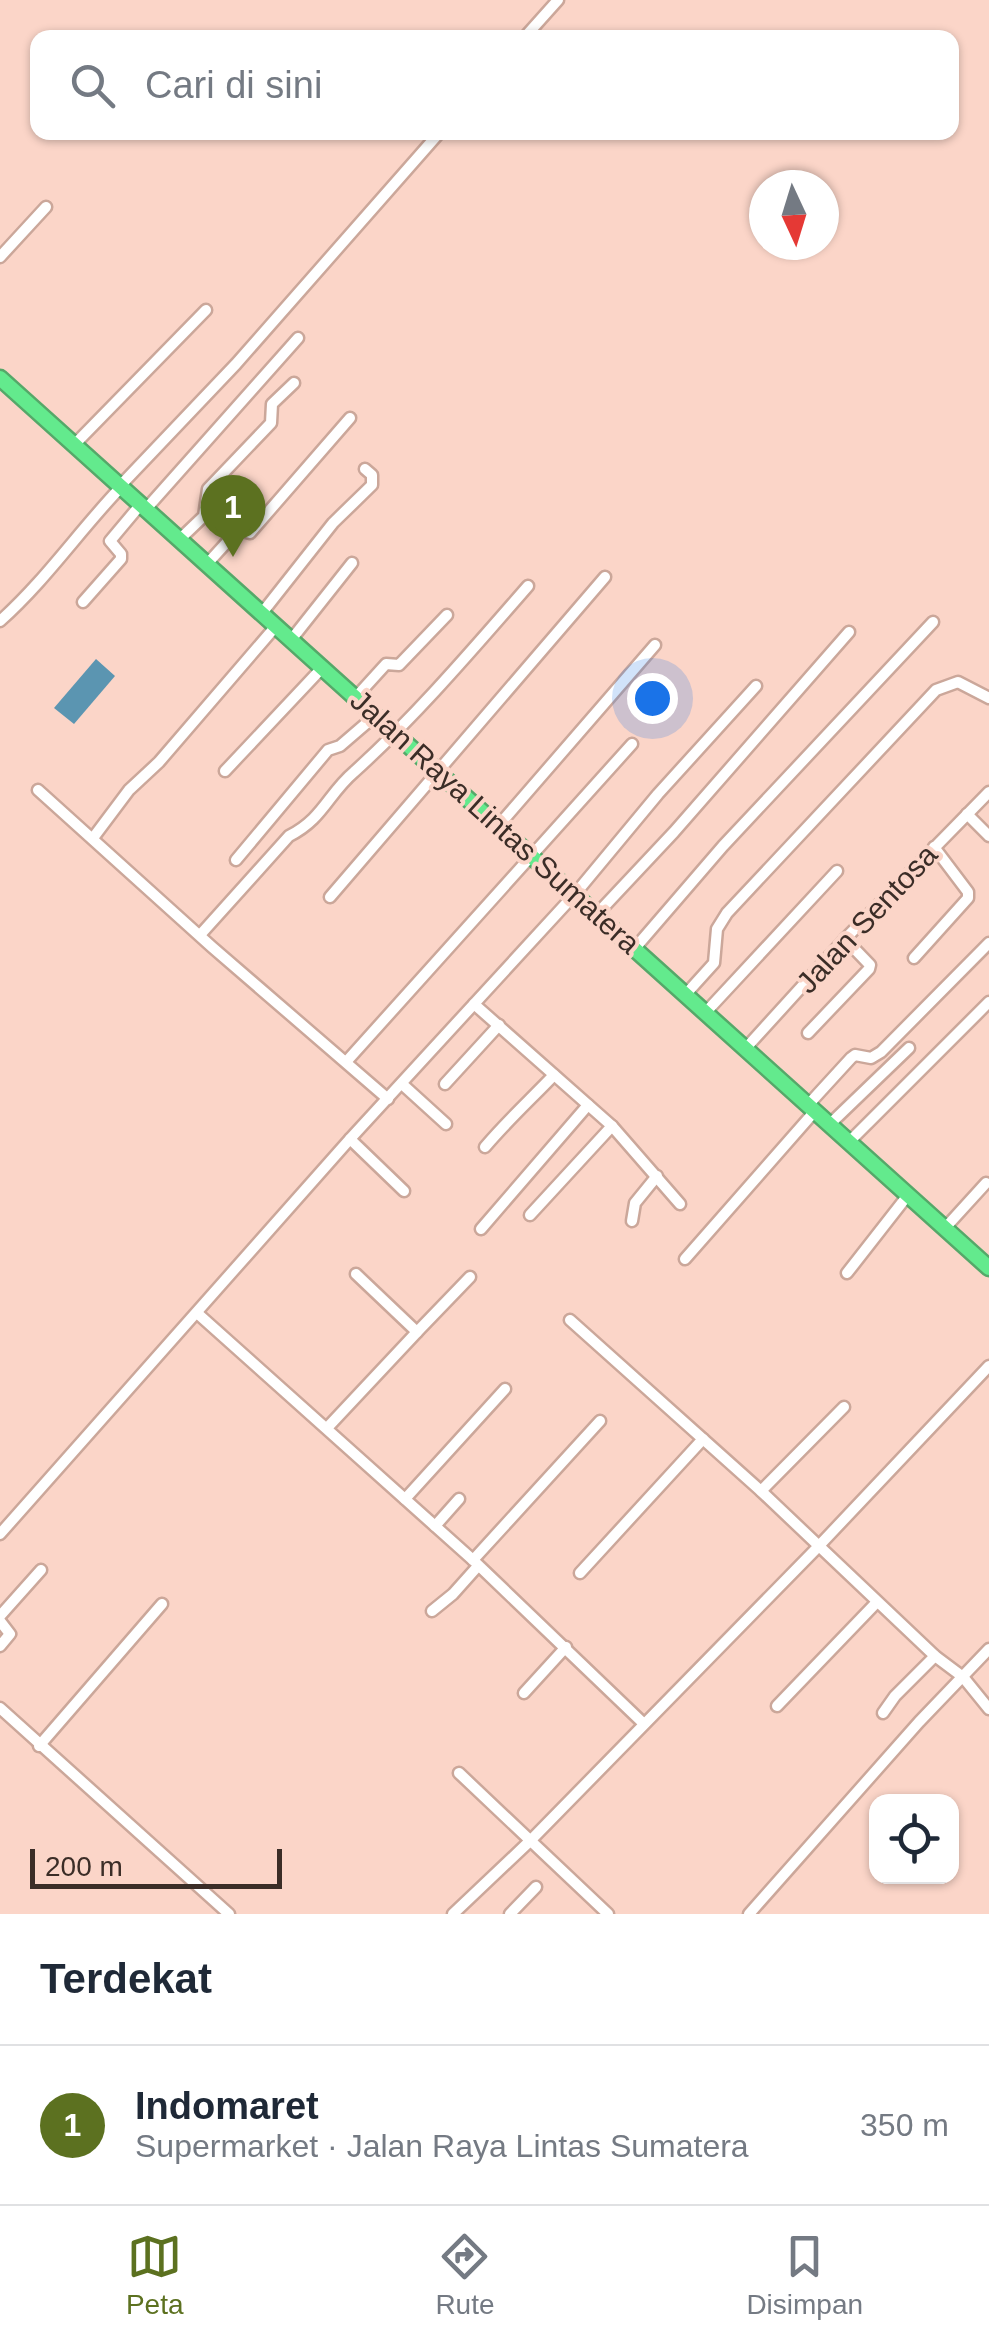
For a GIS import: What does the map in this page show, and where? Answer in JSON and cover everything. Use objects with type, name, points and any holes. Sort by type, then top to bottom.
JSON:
[{"type":"highway","name":"Jalan Raya Lintas Sumatera","points":[[0,378],[946,1228],[987,1260]]},
{"type":"street","points":[[531,30],[558,0]]},
{"type":"street","points":[[0,621],[28,597],[72,541],[236,364],[433,140]]},
{"type":"street","points":[[0,256],[46,206]]},
{"type":"street","points":[[74,444],[206,310]]},
{"type":"street","points":[[82,602],[122,558],[110,541],[298,338]]},
{"type":"street","points":[[181,538],[204,516],[208,490],[271,423],[272,404],[294,383]]},
{"type":"street","points":[[207,564],[238,530],[250,533],[350,418]]},
{"type":"street","points":[[262,613],[334,523],[372,485],[372,475],[365,469]]},
{"type":"street","points":[[290,640],[352,563]]},
{"type":"street","points":[[330,897],[605,577]]},
{"type":"street","points":[[200,935],[290,836],[308,827],[355,770],[362,767],[528,586]]},
{"type":"street","points":[[356,698],[386,664],[399,665],[448,615]]},
{"type":"street","points":[[636,947],[723,846],[933,622]]},
{"type":"street","points":[[93,838],[129,790],[159,762],[276,626]]},
{"type":"street","points":[[597,914],[850,632]]},
{"type":"street","points":[[500,825],[655,646]]},
{"type":"street","points":[[225,771],[322,668]]},
{"type":"street","points":[[686,994],[714,962],[719,924],[726,912],[936,690],[958,682],[989,698]]},
{"type":"street","points":[[0,1534],[350,1139],[575,894],[658,794],[756,686]]},
{"type":"street","points":[[236,860],[320,757],[376,716]]},
{"type":"street","points":[[346,1062],[632,744]]},
{"type":"street","points":[[38,790],[388,1099]]},
{"type":"street","name":"Jalan Sentosa","points":[[746,1048],[845,939],[989,792]]},
{"type":"street","points":[[967,814],[989,836]]},
{"type":"street","points":[[914,958],[968,898],[968,892],[934,847]]},
{"type":"street","points":[[706,1012],[837,871]]},
{"type":"street","points":[[808,1033],[869,969],[870,965],[845,939]]},
{"type":"street","points":[[685,1258],[851,1058],[870,1058],[880,1052],[989,943]]},
{"type":"street","points":[[850,1142],[989,1002]]},
{"type":"street","points":[[474,1004],[612,1126],[680,1204]]},
{"type":"street","points":[[445,1084],[499,1025]]},
{"type":"street","points":[[830,1124],[909,1048]]},
{"type":"street","points":[[484,1147],[515,1110],[526,1105],[554,1075]]},
{"type":"street","points":[[402,1084],[446,1124]]},
{"type":"street","points":[[481,1230],[588,1105]]},
{"type":"street","points":[[530,1214],[612,1126]]},
{"type":"street","points":[[350,1139],[404,1191]]},
{"type":"street","points":[[632,1220],[635,1204],[657,1176]]},
{"type":"street","points":[[946,1228],[986,1182]]},
{"type":"street","points":[[847,1273],[908,1194]]},
{"type":"street","points":[[356,1274],[417,1332]]},
{"type":"street","points":[[327,1428],[470,1277]]},
{"type":"street","points":[[197,1313],[435,1526],[643,1723]]},
{"type":"street","points":[[570,1320],[963,1677],[989,1709]]},
{"type":"street","points":[[453,1914],[531,1840],[818,1547],[989,1366]]},
{"type":"street","points":[[405,1500],[505,1390]]},
{"type":"street","points":[[761,1491],[844,1407]]},
{"type":"street","points":[[432,1611],[453,1594],[475,1563],[600,1421]]},
{"type":"street","points":[[580,1572],[704,1439]]},
{"type":"street","points":[[435,1526],[459,1499]]},
{"type":"street","points":[[0,1646],[10,1634],[0,1618],[42,1570]]},
{"type":"street","points":[[777,1706],[877,1602]]},
{"type":"street","points":[[39,1746],[162,1604]]},
{"type":"street","points":[[524,1693],[566,1648]]},
{"type":"street","points":[[749,1914],[989,1648]]},
{"type":"street","points":[[883,1714],[895,1696],[936,1656]]},
{"type":"street","points":[[0,1708],[228,1914]]},
{"type":"street","points":[[459,1773],[608,1914]]},
{"type":"street","points":[[510,1914],[536,1887]]},
{"type":"water","points":[[96,659],[115,676],[74,724],[54,708]]},
{"type":"place","name":"Indomaret","points":[[233,557]]}]
